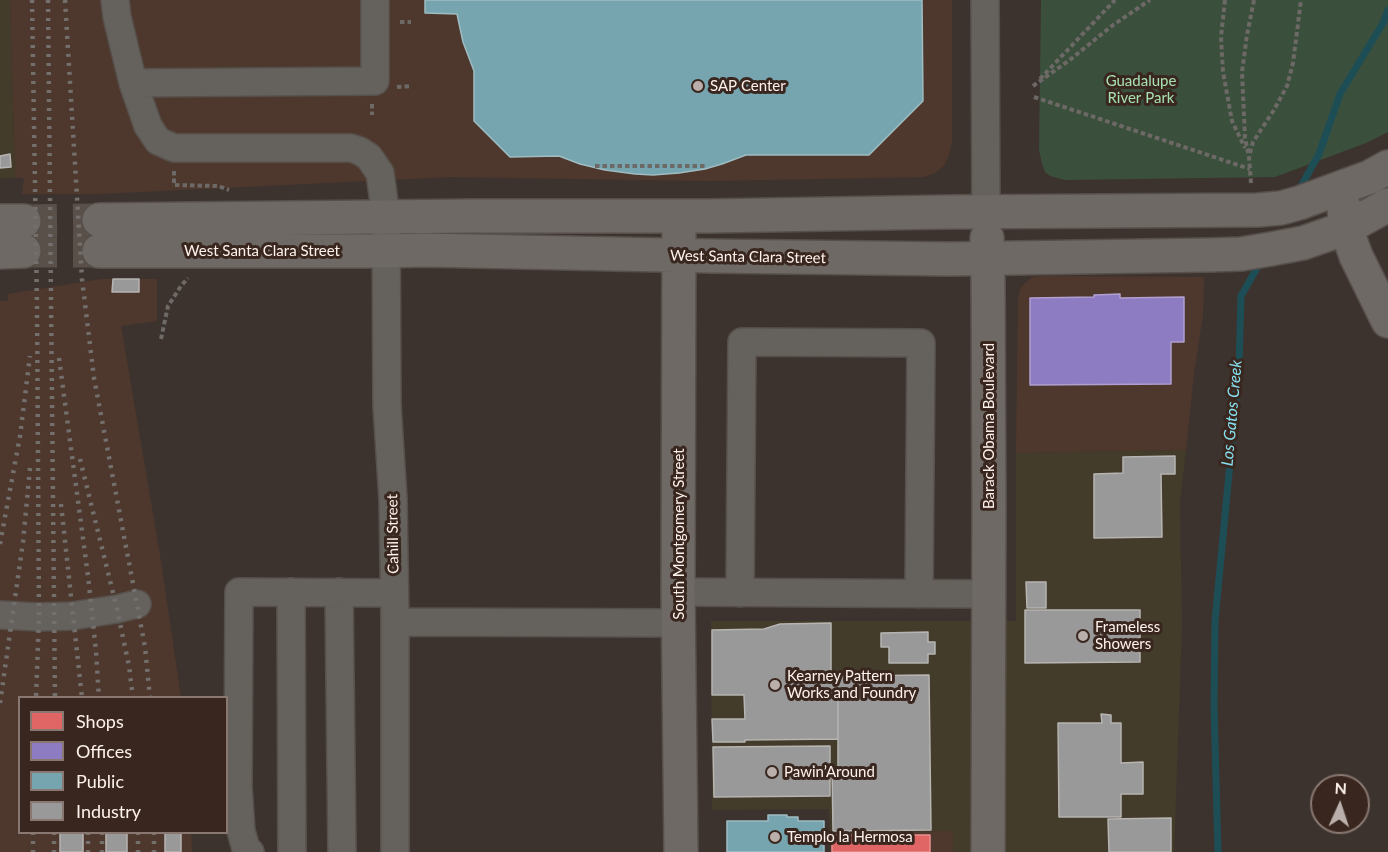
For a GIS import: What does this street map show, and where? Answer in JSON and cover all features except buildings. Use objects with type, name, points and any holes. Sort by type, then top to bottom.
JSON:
[{"type":"main road","name":"West Santa Clara Street","points":[[1388,167],[1370,177],[1281,208],[1254,197],[986,213],[386,217],[99,235],[387,251],[679,256],[988,259],[1241,254],[1303,243],[1346,228],[1388,205]]},
{"type":"main road","points":[[1336,189],[1356,256],[1388,321]]},
{"type":"main road","name":"Barack Obama Boulevard","points":[[986,213],[988,259],[988,852]]},
{"type":"main road","name":"South Montgomery Street","points":[[679,216],[681,852]]},
{"type":"street","name":"Cahill Street","points":[[115,0],[133,82],[148,126],[158,141],[174,148],[351,148],[369,157],[380,173],[386,217],[387,405],[393,500],[395,852]]},
{"type":"street","points":[[133,82],[375,81],[375,0]]},
{"type":"street","name":"Barack Obama Boulevard","points":[[985,0],[986,213]]},
{"type":"street","points":[[740,593],[742,342],[921,343],[919,594]]},
{"type":"street","points":[[250,852],[246,849],[241,831],[238,787],[239,592],[394,592]]},
{"type":"street","points":[[291,592],[292,852]]},
{"type":"street","points":[[339,592],[342,852]]},
{"type":"street","points":[[395,622],[679,607],[740,593],[989,594]]},
{"type":"street","points":[[0,615],[72,616],[137,604]]},
{"type":"path","points":[[1115,0],[1033,86],[1150,0]]},
{"type":"path","points":[[1225,0],[1221,37],[1223,72],[1232,121],[1249,157]]},
{"type":"path","points":[[1254,0],[1242,72],[1245,138],[1254,197]]},
{"type":"path","points":[[1249,157],[1252,142],[1287,86],[1293,63],[1301,0]]},
{"type":"path","points":[[1034,97],[1250,169]]},
{"type":"path","points":[[595,165],[707,166]]},
{"type":"path","points":[[174,174],[174,185],[218,186],[230,190]]},
{"type":"path","points":[[161,339],[168,306],[193,273]]},
{"type":"shaded area","points":[[0,0],[10,0],[15,178],[0,178]]},
{"type":"shaded area","points":[[10,0],[952,0],[952,142],[944,166],[924,177],[709,181],[451,177],[98,194],[22,194],[24,178],[15,178]]},
{"type":"shaded area","points":[[1033,277],[1204,277],[1203,315],[1186,450],[1016,453],[1018,299],[1020,289],[1026,282]]},
{"type":"shaded area","points":[[101,279],[157,279],[157,321],[121,326],[160,555],[181,696],[18,696],[18,834],[191,834],[192,852],[0,852],[0,301],[8,301],[8,294]]},
{"type":"shaded area","points":[[1186,450],[1180,502],[1182,627],[1174,852],[953,852],[953,831],[830,833],[829,809],[712,810],[711,621],[1016,621],[1016,453]]},
{"type":"shaded area","points":[[954,831],[953,852],[830,852],[830,833]]},
{"type":"green space","name":"Guadalupe River Park","points":[[1041,0],[1388,0],[1388,132],[1366,143],[1275,177],[1065,180],[1050,176],[1045,172],[1039,150]]},
{"type":"waterway","name":"Los Gatos Creek","points":[[1299,190],[1319,154],[1340,94],[1383,23],[1388,10]]},
{"type":"waterway","name":"Los Gatos Creek","points":[[1218,852],[1214,706],[1215,621],[1239,368],[1241,296],[1261,261]]},
{"type":"tunnel","points":[[24,221],[99,220]]},
{"type":"tunnel","points":[[24,251],[99,251]]},
{"type":"railway","points":[[32,0],[39,617],[36,696]]},
{"type":"railway","points":[[48,0],[55,696]]},
{"type":"railway","points":[[65,0],[82,279],[94,378],[145,647],[150,696]]},
{"type":"railway","points":[[0,544],[20,436],[30,356]]},
{"type":"railway","points":[[59,358],[88,576],[99,696]]},
{"type":"railway","points":[[80,459],[117,609],[133,696]]},
{"type":"railway","points":[[0,703],[23,542],[30,468]]},
{"type":"railway","points":[[61,504],[82,696]]},
{"type":"railway","points":[[33,834],[33,852]]},
{"type":"railway","points":[[54,834],[54,852]]},
{"type":"railway","points":[[88,834],[88,852]]},
{"type":"railway","points":[[102,834],[102,852]]},
{"type":"railway","points":[[138,834],[138,852]]},
{"type":"railway","points":[[154,834],[154,852]]},
{"type":"place","name":"SAP Center","points":[[698,86]]},
{"type":"place","name":"Frameless Showers","points":[[1083,636]]},
{"type":"place","name":"Kearney Pattern Works and Foundry","points":[[775,685]]},
{"type":"place","name":"Pawin’Around","points":[[772,772]]},
{"type":"place","name":"Templo la Hermosa","points":[[775,837]]}]
